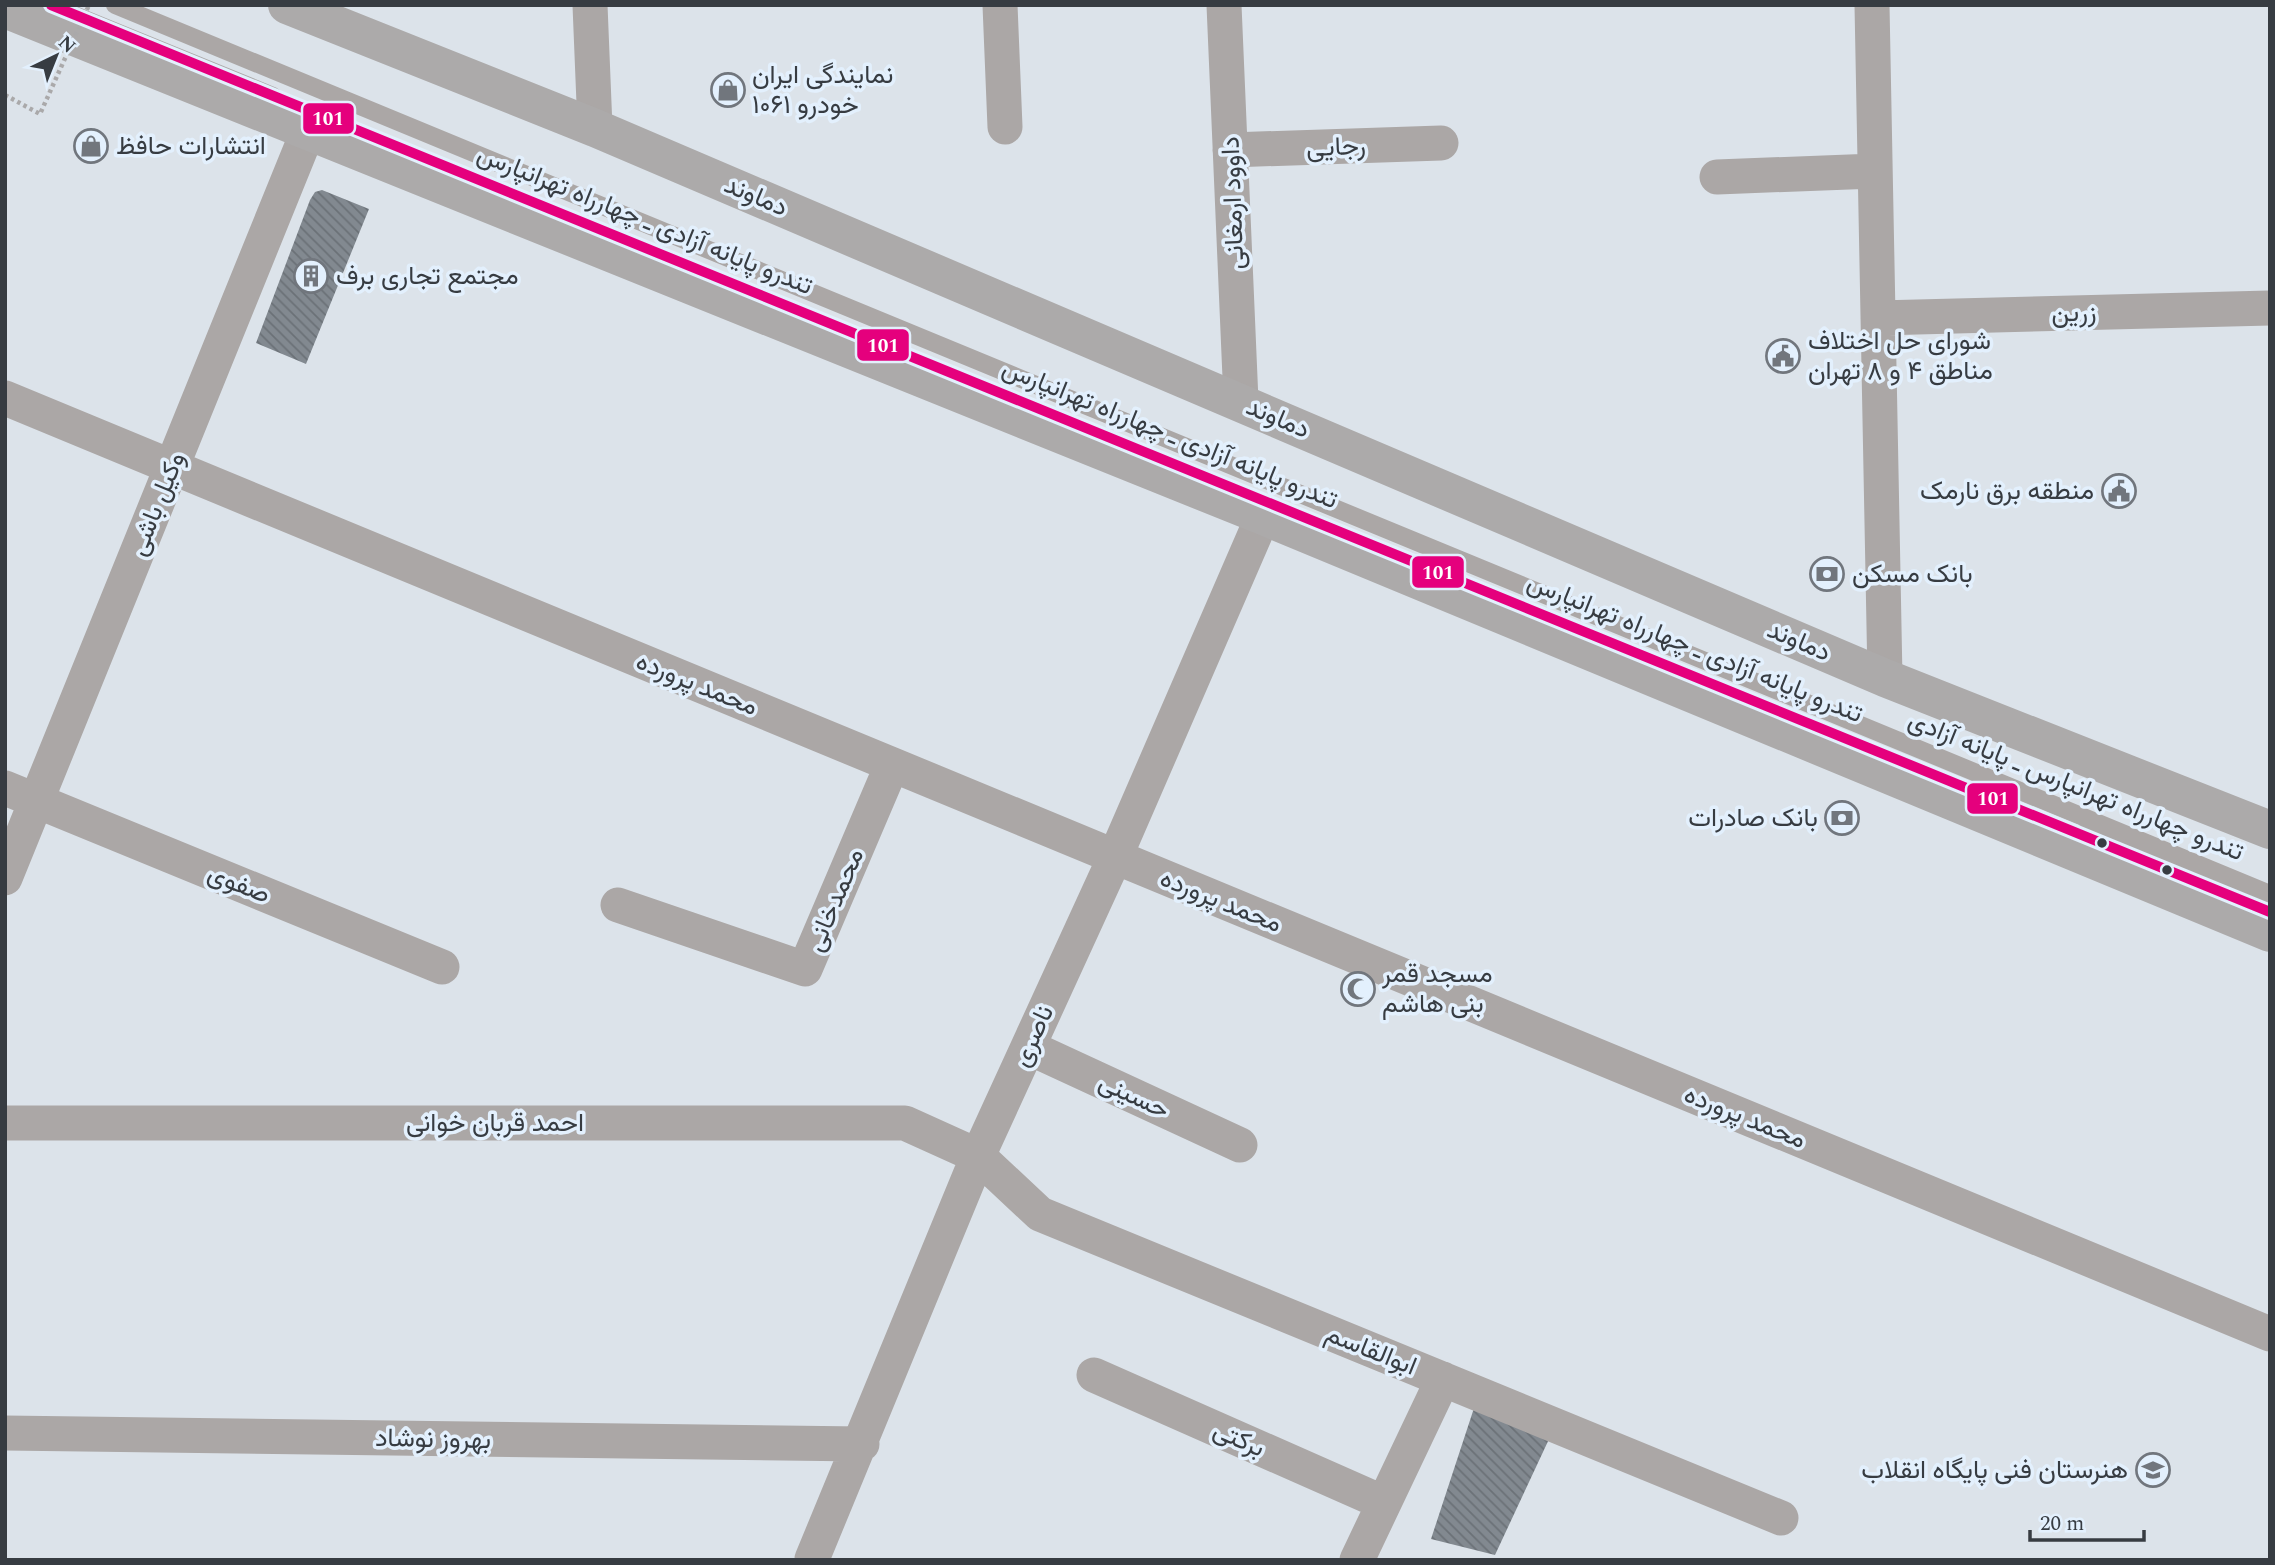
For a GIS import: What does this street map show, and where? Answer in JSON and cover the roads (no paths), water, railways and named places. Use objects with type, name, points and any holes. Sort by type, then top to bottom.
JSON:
[{"type":"main road","name":"دماوند","points":[[287,5],[595,128],[1241,401],[1885,678],[2270,830]]},
{"type":"main road","points":[[5,9],[1263,516],[2270,933]]},
{"type":"street","points":[[590,5],[595,128]]},
{"type":"street","points":[[1000,5],[1005,127]]},
{"type":"street","name":"داوود ارمغانی","points":[[1224,5],[1241,401]]},
{"type":"street","points":[[1871,5],[1885,678]]},
{"type":"street","name":"وکیل باشی","points":[[5,878],[21,795],[172,467],[308,131]]},
{"type":"street","name":"رجایی","points":[[1230,150],[1441,144]]},
{"type":"street","points":[[1717,177],[1875,171]]},
{"type":"street","name":"زرین","points":[[1878,318],[2270,308]]},
{"type":"street","name":"محمد پرورده","points":[[5,398],[2270,1334]]},
{"type":"street","name":"ناصری","points":[[811,1559],[862,1444],[978,1156],[1115,857],[1263,516]]},
{"type":"street","name":"محمدخانی","points":[[618,905],[805,969],[892,765]]},
{"type":"street","name":"صفوی","points":[[21,795],[442,967]]},
{"type":"street","name":"حسینی","points":[[1028,1048],[1240,1145]]},
{"type":"street","name":"احمد قربان خوانی","points":[[5,1123],[905,1123],[978,1156]]},
{"type":"street","name":"ابوالقاسم","points":[[978,1156],[1040,1214],[1781,1518]]},
{"type":"street","name":"برکتی","points":[[1094,1374],[1384,1503]]},
{"type":"street","points":[[1357,1560],[1443,1379]]},
{"type":"street","name":"بهروز نوشاد","points":[[5,1433],[862,1444]]},
{"type":"lane","name":"تندرو پایانه آزادی ـ چهارراه تهرانپارس","points":[[50,5],[2270,912]]},
{"type":"lane","name":"تندرو چهارراه تهرانپارس ـ پایانه آزادی","points":[[115,5],[2270,894]]},
{"type":"place","name":"نمایندگی ایران خودرو ۱۰۶۱","points":[[728,90]]},
{"type":"place","name":"انتشارات حافظ","points":[[91,146]]},
{"type":"place","name":"مجتمع تجاری برف","points":[[311,276]]},
{"type":"place","name":"شورای حل اختلاف مناطق ۴ و ۸ تهران","points":[[1783,356]]},
{"type":"place","name":"منطقه برق نارمک","points":[[2119,491]]},
{"type":"place","name":"بانک مسکن","points":[[1827,574]]},
{"type":"place","name":"بانک صادرات","points":[[1842,818]]},
{"type":"place","name":"مسجد قمر بنی هاشم","points":[[1358,989]]},
{"type":"place","name":"هنرستان فنی پایگاه انقلاب","points":[[2153,1470]]}]
